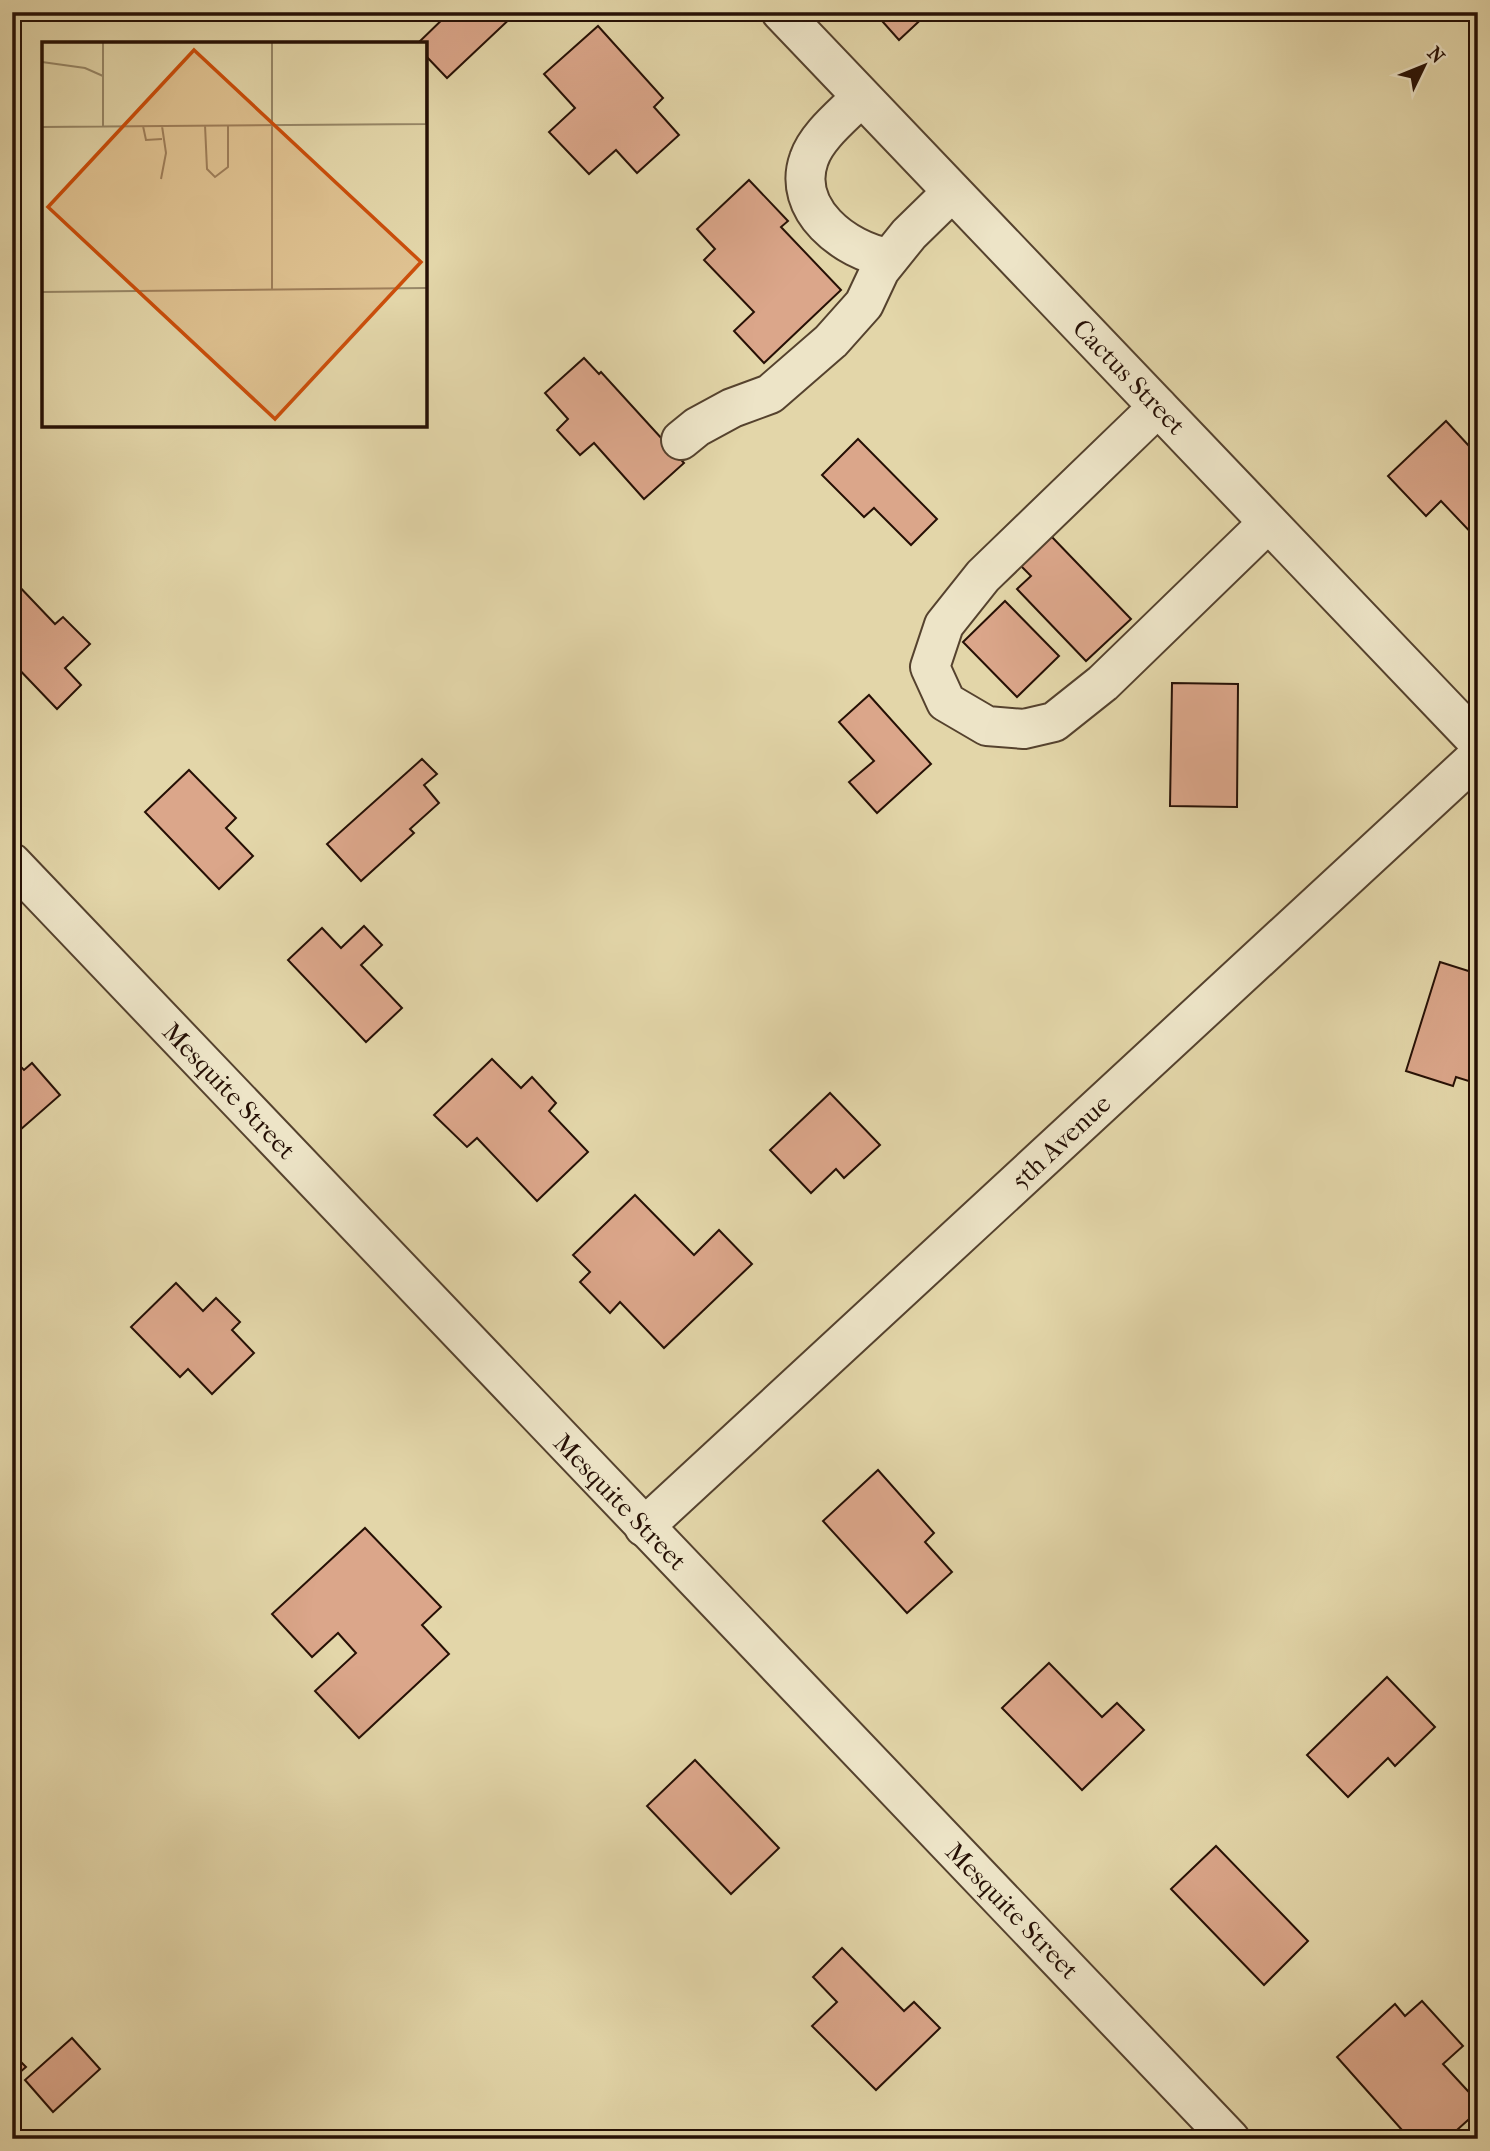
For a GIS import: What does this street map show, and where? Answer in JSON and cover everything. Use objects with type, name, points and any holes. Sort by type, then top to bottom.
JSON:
[{"type":"street","name":"Cactus Street","points":[[781,12],[1478,742]]},
{"type":"street","points":[[861,97],[809,156],[803,180],[810,203],[839,239],[866,254],[889,258]]},
{"type":"street","points":[[681,440],[697,427],[732,408],[769,394],[831,341],[864,304],[889,258],[909,234],[952,192]]},
{"type":"street","points":[[1158,407],[984,576],[944,625],[930,667],[946,702],[987,726],[1024,729],[1054,722],[1104,683],[1268,523]]},
{"type":"street","name":"5th Avenue","points":[[644,1527],[1478,756]]},
{"type":"street","name":"Mesquite Street","points":[[12,863],[1230,2139]]},
{"type":"building","points":[[450,12],[517,12],[447,78],[427,57],[427,42],[419,42]]},
{"type":"building","points":[[874,12],[929,12],[899,40]]},
{"type":"building","points":[[598,26],[663,98],[654,107],[679,135],[637,173],[616,150],[589,174],[549,132],[575,108],[544,74]]},
{"type":"building","points":[[749,180],[788,221],[781,227],[841,290],[764,363],[734,331],[754,312],[704,260],[715,249],[697,229]]},
{"type":"building","points":[[584,358],[599,374],[601,372],[684,463],[644,499],[594,443],[580,455],[557,430],[568,419],[545,393]]},
{"type":"building","points":[[1446,421],[1469,446],[1478,437],[1478,540],[1441,501],[1426,516],[1388,476]]},
{"type":"building","points":[[858,439],[937,519],[911,545],[874,508],[864,517],[822,475]]},
{"type":"building","points":[[1051,536],[1131,619],[1086,661],[1017,589],[1031,576],[1020,565]]},
{"type":"building","points":[[14,581],[55,624],[63,617],[90,644],[65,668],[81,685],[57,709],[12,662]]},
{"type":"building","points":[[1005,601],[1059,656],[1017,697],[963,642]]},
{"type":"building","points":[[1172,683],[1238,684],[1237,807],[1170,806]]},
{"type":"building","points":[[869,695],[931,764],[877,813],[849,782],[874,761],[839,722]]},
{"type":"building","points":[[422,759],[437,774],[424,785],[439,803],[410,829],[414,833],[361,881],[327,844]]},
{"type":"building","points":[[189,770],[236,818],[226,828],[253,856],[219,889],[145,812]]},
{"type":"building","points":[[364,926],[382,945],[361,965],[402,1008],[366,1042],[288,960],[322,928],[341,948]]},
{"type":"building","points":[[1440,962],[1478,974],[1478,1084],[1456,1077],[1453,1086],[1406,1071]]},
{"type":"building","points":[[12,1058],[24,1070],[32,1063],[60,1095],[12,1137]]},
{"type":"building","points":[[492,1059],[521,1088],[532,1077],[556,1103],[549,1111],[588,1152],[537,1201],[477,1138],[467,1147],[434,1115]]},
{"type":"building","points":[[830,1093],[880,1145],[844,1178],[836,1169],[811,1193],[770,1150]]},
{"type":"building","points":[[635,1195],[694,1255],[719,1230],[752,1264],[664,1348],[620,1302],[610,1313],[580,1282],[590,1272],[573,1255]]},
{"type":"building","points":[[176,1283],[203,1311],[216,1298],[240,1322],[232,1330],[254,1353],[212,1394],[188,1369],[180,1377],[131,1327]]},
{"type":"building","points":[[878,1470],[934,1533],[925,1542],[952,1572],[907,1613],[823,1521]]},
{"type":"building","points":[[365,1528],[441,1607],[422,1625],[449,1654],[359,1738],[315,1691],[356,1653],[338,1633],[312,1657],[272,1614]]},
{"type":"building","points":[[1049,1663],[1102,1717],[1117,1703],[1144,1730],[1082,1790],[1002,1708]]},
{"type":"building","points":[[1387,1677],[1435,1727],[1395,1766],[1388,1758],[1348,1797],[1307,1755]]},
{"type":"building","points":[[695,1760],[779,1848],[731,1894],[647,1806]]},
{"type":"building","points":[[1216,1846],[1308,1941],[1264,1985],[1171,1889]]},
{"type":"building","points":[[842,1948],[904,2011],[914,2002],[940,2028],[876,2090],[812,2026],[837,2002],[813,1977]]},
{"type":"building","points":[[1422,2001],[1463,2046],[1443,2064],[1478,2102],[1478,2111],[1447,2139],[1410,2139],[1337,2057],[1395,2004],[1405,2016]]},
{"type":"building","points":[[72,2038],[100,2069],[53,2112],[25,2080]]},
{"type":"building","points":[[12,2053],[26,2067],[12,2079]]}]
